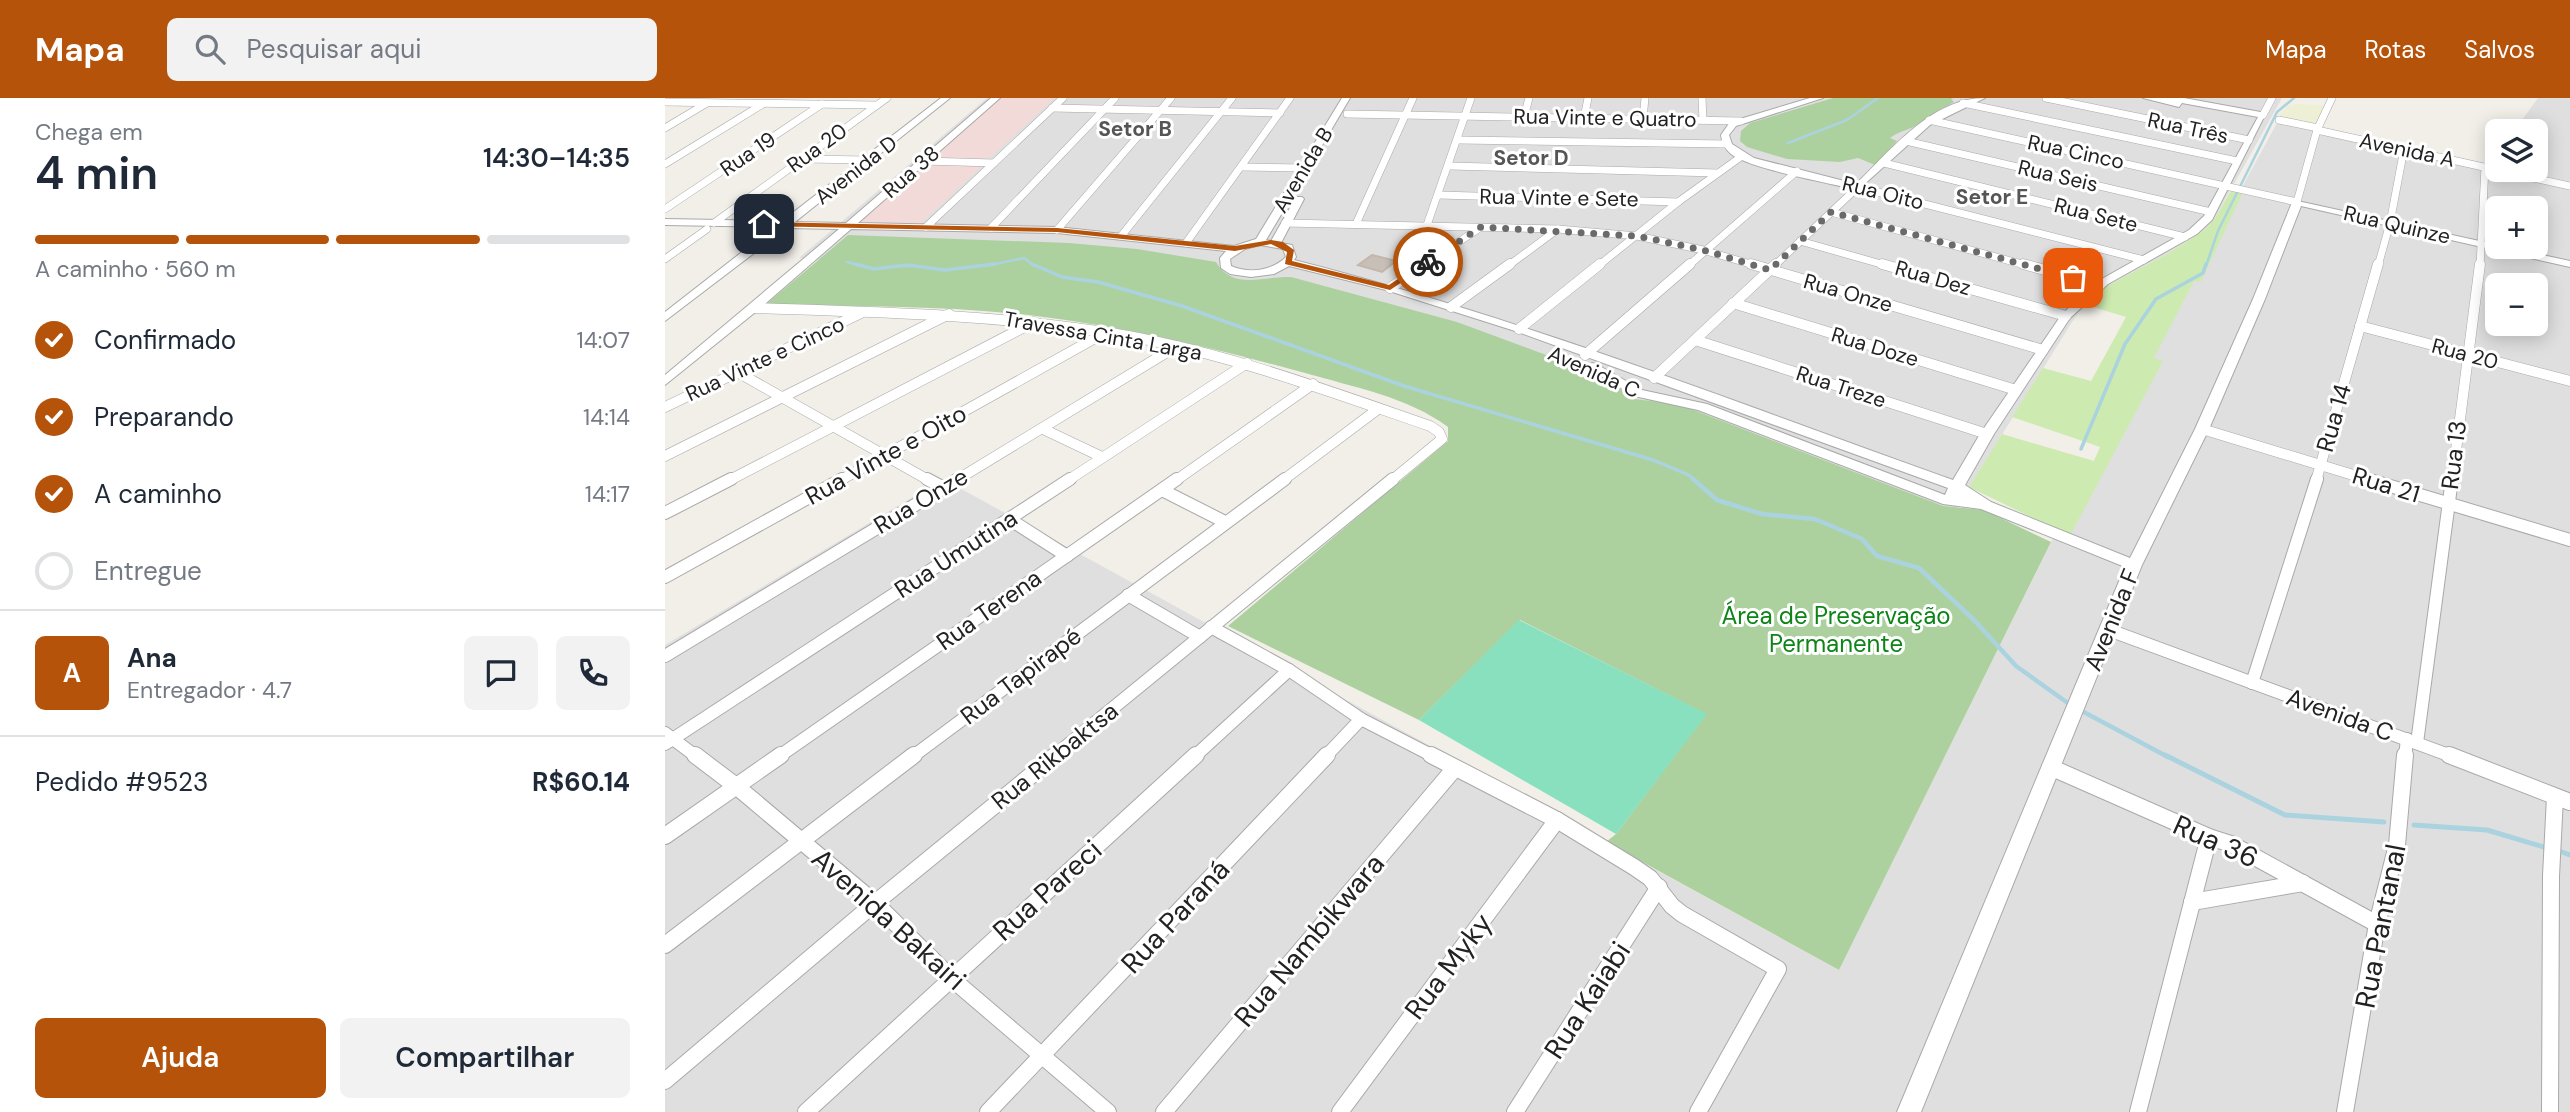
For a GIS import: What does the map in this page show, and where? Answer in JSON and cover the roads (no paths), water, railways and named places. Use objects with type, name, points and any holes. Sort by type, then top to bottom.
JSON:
[{"type":"street","points":[[665,164],[772,98]]},
{"type":"street","name":"Rua 19","points":[[665,209],[831,98]]},
{"type":"street","name":"Rua 20","points":[[665,259],[887,98]]},
{"type":"street","name":"Avenida D","points":[[665,318],[946,98]]},
{"type":"street","name":"Rua 38","points":[[665,381],[754,308],[996,98]]},
{"type":"street","points":[[926,227],[1063,98]]},
{"type":"street","points":[[991,228],[1115,98]]},
{"type":"street","points":[[1057,230],[1171,98]]},
{"type":"street","points":[[1122,235],[1232,98]]},
{"type":"street","points":[[1186,243],[1290,98]]},
{"type":"street","name":"Avenida B","points":[[1260,242],[1346,98]]},
{"type":"street","name":"Avenida B","points":[[1275,243],[1356,98]]},
{"type":"street","points":[[1356,224],[1413,98]]},
{"type":"street","points":[[1427,225],[1450,166],[1471,98]]},
{"type":"street","points":[[1524,117],[1529,98]]},
{"type":"street","points":[[1584,118],[1587,98]]},
{"type":"street","points":[[1643,119],[1645,98]]},
{"type":"street","points":[[1702,98],[1703,120]]},
{"type":"street","name":"Rua Vinte e Quatro","points":[[1347,114],[1741,121],[1819,98]]},
{"type":"street","points":[[1858,187],[1929,120],[1963,103],[1981,98]]},
{"type":"street","name":"Rua Três","points":[[2046,98],[2249,140]]},
{"type":"street","points":[[2147,98],[2261,118]]},
{"type":"street","points":[[2170,98],[2261,118]]},
{"type":"street","points":[[1948,501],[1987,434],[2066,316],[2100,285],[2185,237],[2208,218],[2229,186],[2237,161],[2271,98]]},
{"type":"street","name":"Avenida F","points":[[1909,1112],[2134,565],[2202,429],[2259,299],[2297,202],[2318,129],[2332,98]]},
{"type":"street","points":[[665,128],[712,100]]},
{"type":"street","points":[[665,102],[712,100],[877,104]]},
{"type":"street","points":[[1963,103],[2237,161]]},
{"type":"street","name":"Avenida B","points":[[1052,108],[1280,113]]},
{"type":"street","name":"Rua Cinco","points":[[1929,120],[2229,186]]},
{"type":"street","name":"Avenida A","points":[[2279,120],[2485,167]]},
{"type":"street","points":[[1459,140],[1727,144],[1725,135],[1730,127],[1741,121]]},
{"type":"street","name":"Rua Seis","points":[[1906,141],[2211,212]]},
{"type":"street","name":"Rua Oito","points":[[1727,144],[1742,156],[2144,260]]},
{"type":"street","name":"Rua 14","points":[[2252,683],[2321,465],[2390,223],[2404,149]]},
{"type":"street","points":[[1519,329],[1678,202],[1742,156]]},
{"type":"street","points":[[803,159],[869,160]]},
{"type":"street","points":[[923,161],[994,163]]},
{"type":"street","points":[[1818,176],[1851,173],[1882,165]]},
{"type":"street","name":"Rua Sete","points":[[1882,165],[2185,237]]},
{"type":"street","points":[[1450,166],[1717,173]]},
{"type":"street","points":[[1243,167],[1304,168]]},
{"type":"street","name":"Rua 13","points":[[2412,741],[2483,244],[2485,167]]},
{"type":"street","points":[[1585,355],[1797,171]]},
{"type":"street","name":"Avenida A","points":[[2548,181],[2570,186]]},
{"type":"street","name":"Rua Quinze","points":[[2229,186],[2570,264]]},
{"type":"street","name":"Rua Onze","points":[[1858,187],[1770,270],[2043,350]]},
{"type":"street","name":"Rua Vinte e Sete","points":[[1439,195],[1678,202]]},
{"type":"street","points":[[1831,212],[2100,285]]},
{"type":"street","name":"Avenida C","points":[[665,222],[711,226]]},
{"type":"street","points":[[1285,223],[1558,229],[1637,236],[1703,250],[1770,270]]},
{"type":"street","points":[[1390,288],[1481,227]]},
{"type":"street","name":"Avenida C","points":[[665,228],[845,228],[1063,237],[1168,248],[1225,258]]},
{"type":"street","name":"Avenida C","points":[[845,228],[1057,230],[1235,249],[1260,242],[1275,243]]},
{"type":"street","points":[[1451,307],[1558,229]]},
{"type":"street","name":"Rua Dez","points":[[1800,241],[2066,316]]},
{"type":"street","points":[[1275,243],[1288,247],[1291,251],[1282,266]]},
{"type":"street","name":"Avenida C","points":[[1225,258],[1235,249]]},
{"type":"street","name":"Avenida C","points":[[1225,258],[1226,268],[1240,273],[1261,273],[1282,266],[1390,288],[1519,329],[1585,355],[1958,486],[1986,505]]},
{"type":"street","name":"Avenida C","points":[[1282,266],[1385,294],[1460,319],[1597,368],[1638,393],[1702,407],[1948,501],[1986,505]]},
{"type":"street","points":[[1659,397],[1669,388],[1660,380],[1695,340],[1770,270]]},
{"type":"street","name":"Rua Doze","points":[[1733,303],[2016,390]]},
{"type":"street","name":"Travessa Cinta Larga","points":[[754,308],[949,314],[1035,321],[1106,332],[1247,363],[1430,426],[1439,432]]},
{"type":"street","name":"Rua Vinte e Cinco","points":[[665,405],[739,373],[865,312]]},
{"type":"street","points":[[665,456],[949,314]]},
{"type":"street","points":[[665,513],[1035,321]]},
{"type":"street","name":"Rua 20","points":[[2360,326],[2570,382]]},
{"type":"street","name":"Rua Vinte e Oito","points":[[665,577],[1106,332]]},
{"type":"street","name":"Rua Treze","points":[[1695,340],[1987,434]]},
{"type":"street","name":"Rua Onze","points":[[665,656],[1177,346]]},
{"type":"street","name":"Rua Umutina","points":[[668,739],[1247,363]]},
{"type":"street","points":[[739,373],[942,487]]},
{"type":"street","points":[[1625,386],[1625,378],[1641,373]]},
{"type":"street","name":"Rua Terena","points":[[665,836],[1313,384]]},
{"type":"street","name":"Rua Tapirapé","points":[[665,946],[801,840],[1378,409]]},
{"type":"street","points":[[1043,429],[1102,457]]},
{"type":"street","name":"Rua 21","points":[[2202,429],[2570,540]]},
{"type":"street","name":"Rua Rikbaktsa","points":[[665,1081],[874,903],[1433,448],[1442,439],[1439,432]]},
{"type":"street","points":[[1162,490],[1225,522]]},
{"type":"street","points":[[1986,505],[2134,565]]},
{"type":"street","points":[[1009,519],[1067,556]]},
{"type":"street","points":[[1128,595],[1289,670],[1361,719],[1557,820],[1635,867],[1659,887],[1663,896],[1682,914],[1777,969],[1698,1112]]},
{"type":"street","name":"Avenida C","points":[[2109,630],[2412,741],[2563,800]]},
{"type":"street","name":"Rua Pareci","points":[[806,1112],[1289,670]]},
{"type":"street","name":"Rua Paraná","points":[[988,1112],[1361,719]]},
{"type":"street","name":"Avenida Bakairi","points":[[668,739],[736,786],[801,840],[874,903],[951,978],[1108,1112]]},
{"type":"street","name":"Rua Pantanal","points":[[2346,1112],[2377,924],[2397,845],[2412,741]]},
{"type":"street","name":"Rua 36","points":[[2050,767],[2209,837],[2231,844],[2377,924]]},
{"type":"street","name":"Rua Nambikwara","points":[[1164,1112],[1455,768]]},
{"type":"street","points":[[2550,1112],[2551,876],[2554,837],[2563,800]]},
{"type":"street","name":"Rua Myky","points":[[1339,1112],[1557,820]]},
{"type":"street","points":[[2138,1112],[2209,837]]},
{"type":"street","points":[[2192,902],[2303,883]]},
{"type":"street","name":"Rua Kaiabi","points":[[1515,1112],[1659,887]]},
{"type":"waterway","points":[[1788,143],[1847,120],[1878,98]]},
{"type":"waterway","points":[[2206,266],[2218,231],[2277,112],[2294,98]]},
{"type":"waterway","points":[[986,266],[1024,258],[1033,264]]},
{"type":"waterway","points":[[847,262],[861,266]]},
{"type":"waterway","points":[[855,264],[874,269],[907,265],[945,270],[995,264]]},
{"type":"waterway","points":[[1033,264],[1062,277],[1098,282],[1182,306],[1404,386],[1653,460],[1693,479]]},
{"type":"waterway","points":[[2081,449],[2125,344],[2156,299],[2203,273],[2206,264]]},
{"type":"waterway","points":[[901,266],[913,266]]},
{"type":"waterway","points":[[1693,479],[1717,500],[1762,514],[1815,519],[1862,539],[1877,556],[1919,568],[1975,621],[2016,666],[2072,706]]},
{"type":"waterway","points":[[2080,710],[2168,757]]},
{"type":"waterway","points":[[2165,755],[2285,815],[2384,822]]},
{"type":"waterway","points":[[2414,825],[2487,830],[2547,848]]},
{"type":"waterway","points":[[2556,850],[2570,855]]},
{"type":"district","name":"Setor B","points":[[1135,129]]},
{"type":"district","name":"Setor D","points":[[1531,158]]},
{"type":"district","name":"Setor E","points":[[1992,197]]},
{"type":"park label","name":"Área de Preservação Permanente","points":[[1836,630]]}]
